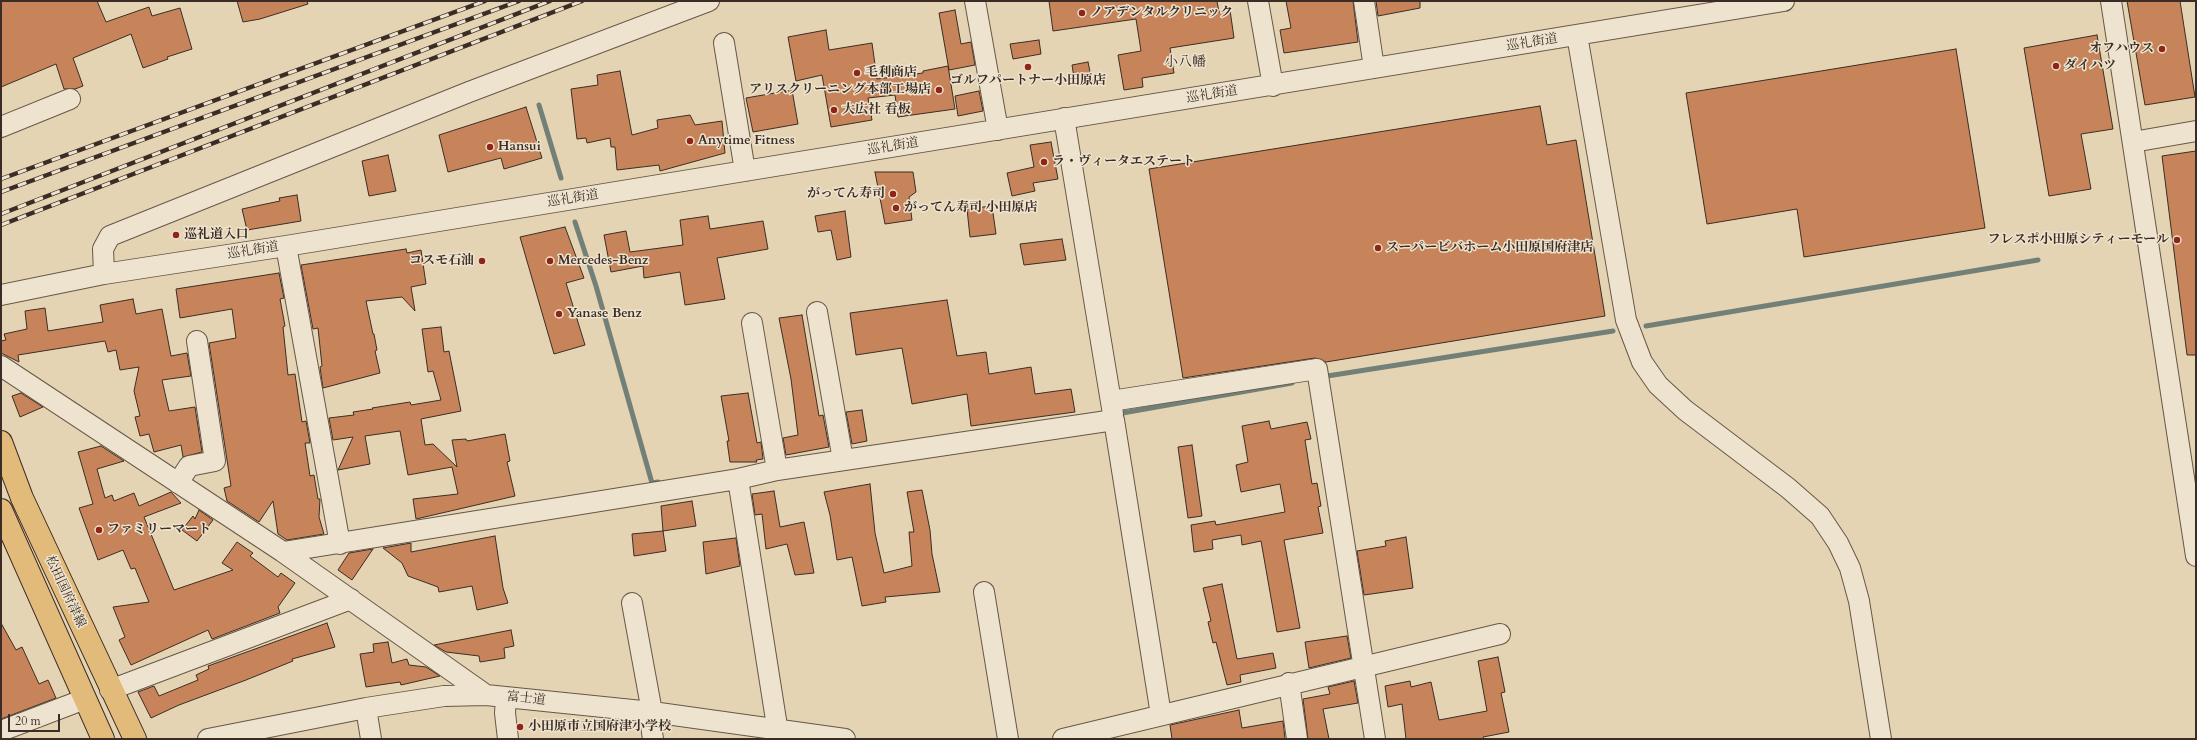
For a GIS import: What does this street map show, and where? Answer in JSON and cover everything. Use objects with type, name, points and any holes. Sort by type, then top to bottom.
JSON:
[{"type":"main road","name":"松田国府津線","points":[[1,442],[22,498],[110,690],[135,739]]},
{"type":"main road","name":"松田国府津線","points":[[1,510],[103,739]]},
{"type":"street","points":[[104,274],[103,250],[110,236],[469,92],[709,1]]},
{"type":"street","points":[[976,1],[998,130]]},
{"type":"street","points":[[1258,1],[1273,86]]},
{"type":"street","points":[[1364,1],[1374,68]]},
{"type":"street","name":"巡礼街道","points":[[1,295],[104,274],[286,246],[1064,118],[1273,86],[1784,1]]},
{"type":"street","points":[[2111,1],[2196,556]]},
{"type":"street","points":[[1577,35],[1626,320],[1642,362],[1658,385],[1685,410],[1788,488],[1820,516],[1838,543],[1850,568],[1859,602],[1881,739]]},
{"type":"street","points":[[724,44],[746,171]]},
{"type":"street","points":[[1,127],[70,99]]},
{"type":"street","points":[[1064,118],[1161,715]]},
{"type":"street","points":[[2133,142],[2196,131]]},
{"type":"street","points":[[286,246],[340,544]]},
{"type":"street","points":[[817,312],[843,460]]},
{"type":"street","points":[[752,323],[777,470]]},
{"type":"street","points":[[178,483],[189,466],[214,461],[197,342]]},
{"type":"street","points":[[1,366],[283,552],[486,695]]},
{"type":"street","points":[[283,552],[738,479],[777,470],[843,460],[1112,411],[1317,369],[1375,739]]},
{"type":"street","points":[[738,479],[779,734]]},
{"type":"street","points":[[984,592],[1008,739]]},
{"type":"street","points":[[110,690],[351,599]]},
{"type":"street","points":[[632,603],[653,739]]},
{"type":"street","points":[[1063,739],[1289,683],[1364,668],[1500,634]]},
{"type":"street","points":[[1289,683],[1297,739]]},
{"type":"street","name":"富士道","points":[[208,739],[366,708],[444,696],[486,695],[650,712],[779,734],[845,739]]},
{"type":"street","points":[[506,697],[505,714],[508,739]]},
{"type":"street","points":[[1,731],[85,699]]},
{"type":"street","points":[[366,708],[371,739]]},
{"type":"building","points":[[1,1],[97,1],[106,22],[149,7],[152,16],[180,8],[192,49],[167,57],[168,59],[143,68],[131,34],[73,58],[83,86],[75,89],[64,89],[56,64],[1,87]]},
{"type":"building","points":[[237,1],[307,1],[308,4],[260,19],[243,22]]},
{"type":"building","points":[[1049,1],[1217,1],[1219,12],[1230,10],[1234,38],[1170,48],[1174,73],[1142,78],[1143,87],[1124,90],[1118,55],[1141,51],[1136,19],[1053,31]]},
{"type":"building","points":[[1286,1],[1353,1],[1358,42],[1284,53],[1280,30],[1291,28]]},
{"type":"building","points":[[1376,1],[1420,1],[1420,8],[1378,16]]},
{"type":"building","name":"オフハウス","points":[[2127,1],[2180,1],[2195,97],[2145,105]]},
{"type":"building","points":[[955,10],[961,44],[971,42],[975,65],[949,70],[939,13]]},
{"type":"building","points":[[826,30],[829,50],[872,43],[877,79],[923,73],[923,71],[948,66],[955,109],[898,117],[895,95],[868,98],[872,120],[831,127],[822,75],[796,81],[788,37]]},
{"type":"building","points":[[2097,35],[2113,129],[2081,134],[2091,189],[2049,196],[2024,48]]},
{"type":"building","points":[[1039,40],[1041,54],[1013,59],[1010,44]]},
{"type":"building","points":[[1956,49],[1985,228],[1804,257],[1797,209],[1707,224],[1686,93]]},
{"type":"building","points":[[1088,62],[1092,81],[1075,84],[1072,65]]},
{"type":"building","points":[[620,71],[632,135],[658,128],[657,120],[690,115],[695,125],[722,121],[725,153],[660,171],[659,165],[617,170],[615,147],[611,147],[610,138],[587,143],[586,138],[577,139],[571,89],[598,85],[597,75]]},
{"type":"building","points":[[792,90],[798,124],[753,132],[746,98]]},
{"type":"building","points":[[979,91],[983,111],[958,116],[955,96]]},
{"type":"building","name":"スーパービバホーム小田原国府津店","points":[[1540,106],[1547,145],[1576,140],[1605,316],[1326,362],[1315,358],[1183,378],[1149,169]]},
{"type":"building","name":"Hansui","points":[[526,107],[542,158],[504,169],[501,158],[448,172],[439,135]]},
{"type":"building","points":[[1051,142],[1058,179],[1033,183],[1035,191],[1012,196],[1007,173],[1034,167],[1030,145]]},
{"type":"building","points":[[2196,151],[2196,355],[2187,355],[2162,156]]},
{"type":"building","points":[[388,155],[396,191],[369,196],[362,161]]},
{"type":"building","name":"がってん寿司 小田原店","points":[[875,172],[913,172],[916,192],[909,197],[912,220],[885,224]]},
{"type":"building","points":[[297,195],[301,221],[247,230],[242,209],[280,201],[279,198]]},
{"type":"building","points":[[992,206],[996,234],[970,237],[967,209]]},
{"type":"building","points":[[845,211],[851,257],[837,260],[831,230],[818,232],[815,216]]},
{"type":"building","points":[[708,216],[710,229],[763,221],[768,249],[717,258],[725,299],[685,305],[680,272],[644,278],[643,266],[611,272],[604,235],[626,231],[630,252],[683,245],[680,220]]},
{"type":"building","name":"Yanase Benz","points":[[565,227],[584,278],[566,283],[585,345],[554,354],[520,237]]},
{"type":"building","points":[[1062,239],[1066,260],[1024,265],[1020,244]]},
{"type":"building","points":[[406,249],[407,253],[421,250],[426,284],[411,287],[415,311],[402,297],[366,301],[374,334],[377,350],[375,351],[380,373],[323,388],[320,367],[322,366],[318,328],[313,329],[301,265]]},
{"type":"building","points":[[279,273],[284,298],[280,299],[285,326],[283,327],[288,375],[295,374],[302,422],[306,421],[310,443],[305,443],[310,476],[314,475],[318,499],[320,499],[319,517],[324,534],[287,540],[278,534],[273,501],[259,522],[227,501],[224,488],[231,486],[209,343],[236,338],[232,309],[180,318],[176,289]]},
{"type":"building","points":[[133,299],[136,314],[162,309],[171,356],[187,353],[191,376],[162,380],[169,411],[195,407],[202,452],[183,457],[181,445],[154,452],[149,434],[140,436],[135,417],[140,416],[134,391],[139,367],[120,370],[116,350],[108,352],[105,341],[18,355],[19,362],[1,353],[1,341],[6,340],[4,334],[27,329],[25,311],[45,308],[48,331],[103,322],[100,305]]},
{"type":"building","points":[[947,300],[957,356],[986,352],[989,374],[1031,367],[1035,394],[1071,389],[1075,412],[971,426],[967,394],[912,404],[902,348],[856,355],[850,313]]},
{"type":"building","points":[[802,315],[819,416],[823,415],[829,447],[786,455],[783,438],[798,435],[791,379],[779,318]]},
{"type":"building","points":[[441,327],[444,352],[449,351],[461,411],[421,419],[425,445],[433,444],[457,467],[452,440],[466,439],[467,441],[505,434],[510,461],[507,462],[515,496],[416,519],[413,499],[458,494],[452,467],[408,475],[400,431],[365,436],[370,464],[338,470],[353,437],[333,440],[329,418],[354,415],[353,412],[373,409],[372,408],[410,402],[411,405],[441,400],[433,371],[428,372],[422,329]]},
{"type":"building","points":[[21,393],[43,407],[20,417],[12,396]]},
{"type":"building","points":[[748,393],[757,443],[761,442],[763,459],[756,460],[757,462],[730,462],[727,441],[729,441],[721,396]]},
{"type":"building","points":[[862,410],[867,441],[852,444],[846,412]]},
{"type":"building","points":[[1269,421],[1271,429],[1307,422],[1311,439],[1305,440],[1312,484],[1317,483],[1321,506],[1318,507],[1323,533],[1284,540],[1300,628],[1277,632],[1261,541],[1242,545],[1241,535],[1212,540],[1213,549],[1194,552],[1191,525],[1215,521],[1216,525],[1285,512],[1280,484],[1241,492],[1236,465],[1248,462],[1242,426]]},
{"type":"building","points":[[1192,445],[1202,516],[1188,518],[1178,447]]},
{"type":"building","points":[[101,446],[124,461],[97,469],[105,498],[112,495],[114,501],[134,493],[139,506],[171,492],[181,503],[144,517],[174,590],[233,570],[222,563],[237,542],[253,553],[250,556],[278,577],[281,573],[295,583],[278,607],[280,613],[212,639],[208,630],[131,665],[119,640],[125,637],[113,607],[149,602],[135,568],[131,569],[123,550],[98,560],[79,508],[93,504],[78,452]]},
{"type":"building","points":[[870,484],[875,533],[884,573],[912,566],[909,532],[914,532],[907,492],[922,490],[930,530],[932,554],[940,592],[885,597],[886,602],[862,606],[852,557],[837,560],[830,515],[824,492]]},
{"type":"building","points":[[774,491],[780,527],[804,522],[814,573],[795,575],[787,544],[766,549],[762,514],[755,515],[752,494]]},
{"type":"building","points":[[692,501],[696,526],[663,531],[661,506]]},
{"type":"building","points":[[199,510],[213,520],[197,541],[182,530],[193,516],[195,519]]},
{"type":"building","points":[[663,531],[666,551],[634,556],[632,534]]},
{"type":"building","points":[[495,536],[503,588],[508,603],[477,610],[472,586],[439,592],[438,587],[408,576],[402,563],[383,548],[411,543],[411,552]]},
{"type":"building","points":[[1406,537],[1413,588],[1364,595],[1357,551],[1386,546],[1385,541]]},
{"type":"building","points":[[736,538],[740,566],[706,574],[703,542]]},
{"type":"building","points":[[373,549],[352,580],[338,570],[349,553]]},
{"type":"building","points":[[1222,584],[1237,659],[1273,653],[1276,668],[1240,675],[1241,682],[1227,685],[1216,642],[1213,643],[1208,622],[1211,621],[1203,588]]},
{"type":"building","points":[[1,623],[16,650],[22,647],[39,684],[48,680],[56,698],[1,719]]},
{"type":"building","points":[[327,623],[335,647],[292,659],[293,661],[179,705],[151,718],[138,692],[154,686],[159,696],[198,680],[196,675],[209,669],[208,666]]},
{"type":"building","points":[[511,630],[514,646],[504,648],[505,658],[480,662],[479,656],[446,652],[434,645]]},
{"type":"building","points":[[1347,636],[1351,658],[1309,668],[1305,642]]},
{"type":"building","points":[[388,642],[392,663],[407,659],[409,665],[426,667],[440,676],[401,685],[400,682],[366,687],[360,654],[374,652],[373,644]]},
{"type":"building","points":[[1498,657],[1505,692],[1501,693],[1509,732],[1483,737],[1484,739],[1406,739],[1402,704],[1388,707],[1385,686],[1410,681],[1411,687],[1431,682],[1439,720],[1487,711],[1478,661]]},
{"type":"building","points":[[1354,681],[1358,703],[1323,709],[1329,739],[1308,739],[1303,699],[1330,694],[1328,687]]},
{"type":"building","points":[[1239,710],[1242,728],[1283,721],[1285,739],[1172,739],[1170,725]]},
{"type":"waterway","points":[[539,105],[561,178]]},
{"type":"waterway","points":[[575,222],[596,286],[652,483],[658,482]]},
{"type":"waterway","points":[[1646,326],[2038,260]]},
{"type":"waterway","points":[[1321,377],[1613,331]]},
{"type":"waterway","points":[[1117,414],[1292,383]]},
{"type":"railway","points":[[1,179],[485,1]]},
{"type":"railway","points":[[1,192],[519,1]]},
{"type":"railway","points":[[1,214],[550,1]]},
{"type":"railway","points":[[1,225],[582,1]]},
{"type":"place","name":"ノアデンタルクリニック","points":[[1082,13]]},
{"type":"place","name":"オフハウス","points":[[2162,49]]},
{"type":"place","name":"ダイハツ","points":[[2056,66]]},
{"type":"place","name":"ゴルフパートナー小田原店","points":[[1028,67]]},
{"type":"place","name":"毛利商店","points":[[857,73]]},
{"type":"place","name":"アリスクリーニング本部工場店","points":[[939,90]]},
{"type":"place","name":"大広社 看板","points":[[834,110]]},
{"type":"place","name":"Anytime Fitness","points":[[690,141]]},
{"type":"place","name":"Hansui","points":[[490,147]]},
{"type":"place","name":"ラ・ヴィータエステート","points":[[1044,162]]},
{"type":"place","name":"がってん寿司","points":[[893,194]]},
{"type":"place","name":"がってん寿司 小田原店","points":[[896,208]]},
{"type":"place","name":"巡礼道入口","points":[[176,235]]},
{"type":"place","name":"フレスポ小田原シティーモール","points":[[2177,240]]},
{"type":"place","name":"スーパービバホーム小田原国府津店","points":[[1378,248]]},
{"type":"place","name":"コスモ石油","points":[[482,261]]},
{"type":"place","name":"Mercedes-Benz","points":[[550,261]]},
{"type":"place","name":"Yanase Benz","points":[[559,314]]},
{"type":"place","name":"ファミリーマート","points":[[99,530]]},
{"type":"place","name":"小田原市立国府津小学校","points":[[520,727]]},
{"type":"district","name":"小八幡","points":[[1185,63]]}]
